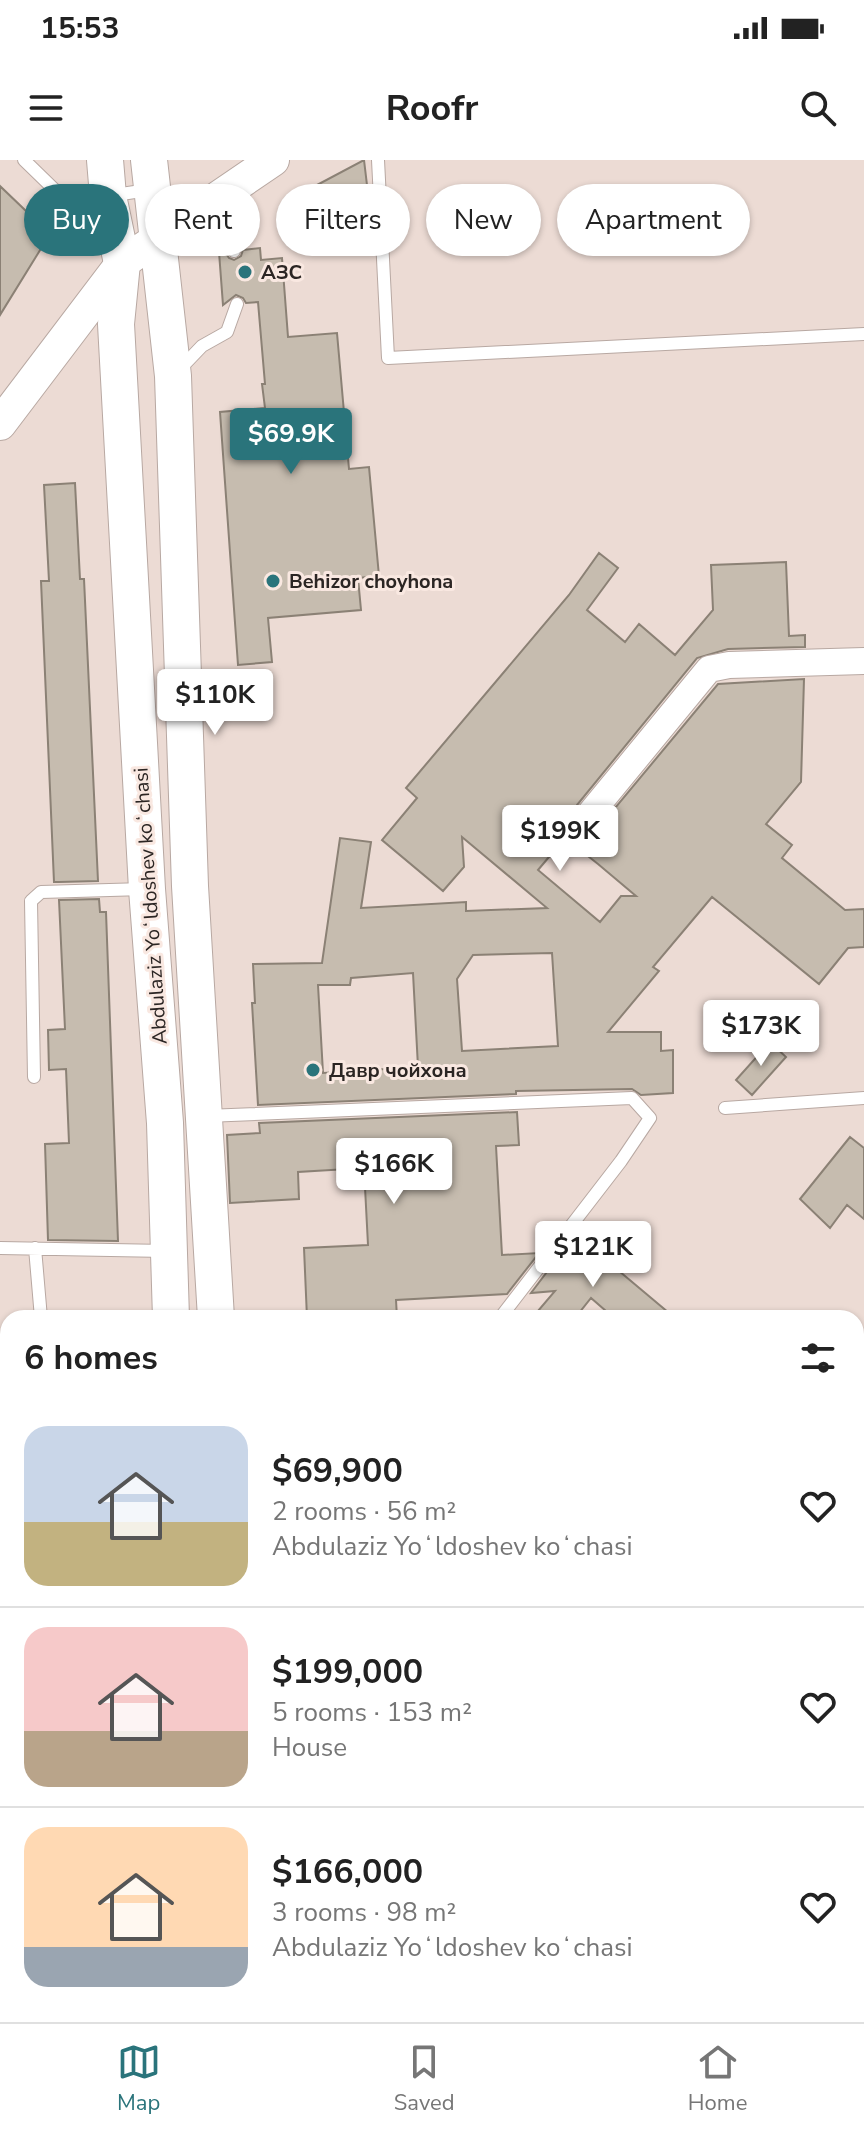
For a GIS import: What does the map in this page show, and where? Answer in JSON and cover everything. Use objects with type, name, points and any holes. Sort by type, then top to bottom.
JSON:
[{"type":"main road","name":"Abdulaziz Yoʻldoshev koʻchasi","points":[[105,160],[107,184]]},
{"type":"main road","name":"Abdulaziz Yoʻldoshev koʻchasi","points":[[121,256],[116,324],[147,889],[165,1123],[171,1310]]},
{"type":"main road","name":"Abdulaziz Yoʻldoshev koʻchasi","points":[[159,256],[173,376],[190,886],[216,1310]]},
{"type":"street","points":[[240,184],[273,160]]},
{"type":"street","points":[[0,424],[122,263],[145,247]]},
{"type":"street","points":[[589,815],[709,669],[729,665],[864,661]]},
{"type":"lane","points":[[24,160],[49,184]]},
{"type":"lane","points":[[378,160],[388,358],[864,334]]},
{"type":"lane","points":[[129,185],[150,174]]},
{"type":"lane","points":[[173,376],[202,346],[227,332],[237,304]]},
{"type":"lane","points":[[34,1077],[31,901],[41,892],[147,889]]},
{"type":"lane","points":[[206,1116],[632,1098],[650,1118],[621,1161],[506,1310]]},
{"type":"lane","points":[[725,1108],[864,1098]]},
{"type":"lane","points":[[0,1248],[169,1251]]},
{"type":"lane","points":[[35,1248],[40,1310]]},
{"type":"building","points":[[364,160],[367,184],[319,184]]},
{"type":"building","points":[[0,186],[24,209],[24,256],[36,256],[0,315]]},
{"type":"building","points":[[260,248],[261,260],[282,258],[288,337],[337,333],[349,469],[369,467],[379,576],[358,578],[361,610],[268,618],[272,662],[238,665],[220,412],[265,408],[262,384],[265,384],[258,302],[246,303],[236,295],[223,305],[219,256],[234,260],[241,256],[260,256]]},
{"type":"building","points":[[75,483],[80,579],[84,579],[98,881],[54,882],[41,581],[49,581],[44,485]]},
{"type":"building","points":[[599,553],[618,568],[587,610],[625,642],[639,624],[675,655],[713,610],[711,565],[786,562],[789,636],[805,635],[805,647],[728,649],[697,658],[577,805],[574,821],[587,831],[601,825],[718,684],[804,679],[801,782],[766,824],[792,845],[782,858],[845,910],[864,909],[864,947],[848,948],[819,984],[712,897],[653,967],[659,971],[608,1032],[661,1032],[661,1051],[673,1050],[673,1093],[641,1095],[632,1089],[516,1091],[516,1094],[258,1105],[253,964],[322,963],[340,838],[371,842],[361,908],[466,902],[466,911],[547,908],[462,837],[464,867],[443,891],[382,840],[417,798],[406,788],[569,595]],"holes":[[[565,838],[598,864],[636,896],[621,896],[600,922],[538,870]],[[552,953],[558,1046],[462,1051],[457,979],[473,955]],[[413,973],[418,1067],[323,1073],[318,985],[350,985],[351,978]]]},
{"type":"building","points":[[99,899],[100,912],[106,912],[118,1241],[48,1240],[45,1144],[69,1143],[66,1069],[49,1070],[48,1030],[65,1029],[59,900]]},
{"type":"building","points":[[770,1042],[786,1057],[752,1095],[736,1080]]},
{"type":"building","points":[[517,1112],[519,1145],[496,1146],[502,1255],[539,1253],[507,1294],[396,1300],[397,1310],[307,1310],[304,1248],[368,1245],[364,1168],[298,1172],[299,1199],[230,1203],[227,1135],[260,1133],[259,1123]]},
{"type":"building","points":[[850,1137],[864,1148],[864,1219],[847,1205],[830,1228],[800,1199]]},
{"type":"building","points":[[594,1250],[665,1310],[605,1310],[591,1298],[581,1310],[539,1310],[555,1291],[531,1293],[562,1252]]},
{"type":"place","name":"АЗС","points":[[245,272]]},
{"type":"place","name":"Behizor choyhona","points":[[273,581]]},
{"type":"place","name":"Давр чойхона","points":[[313,1070]]}]
